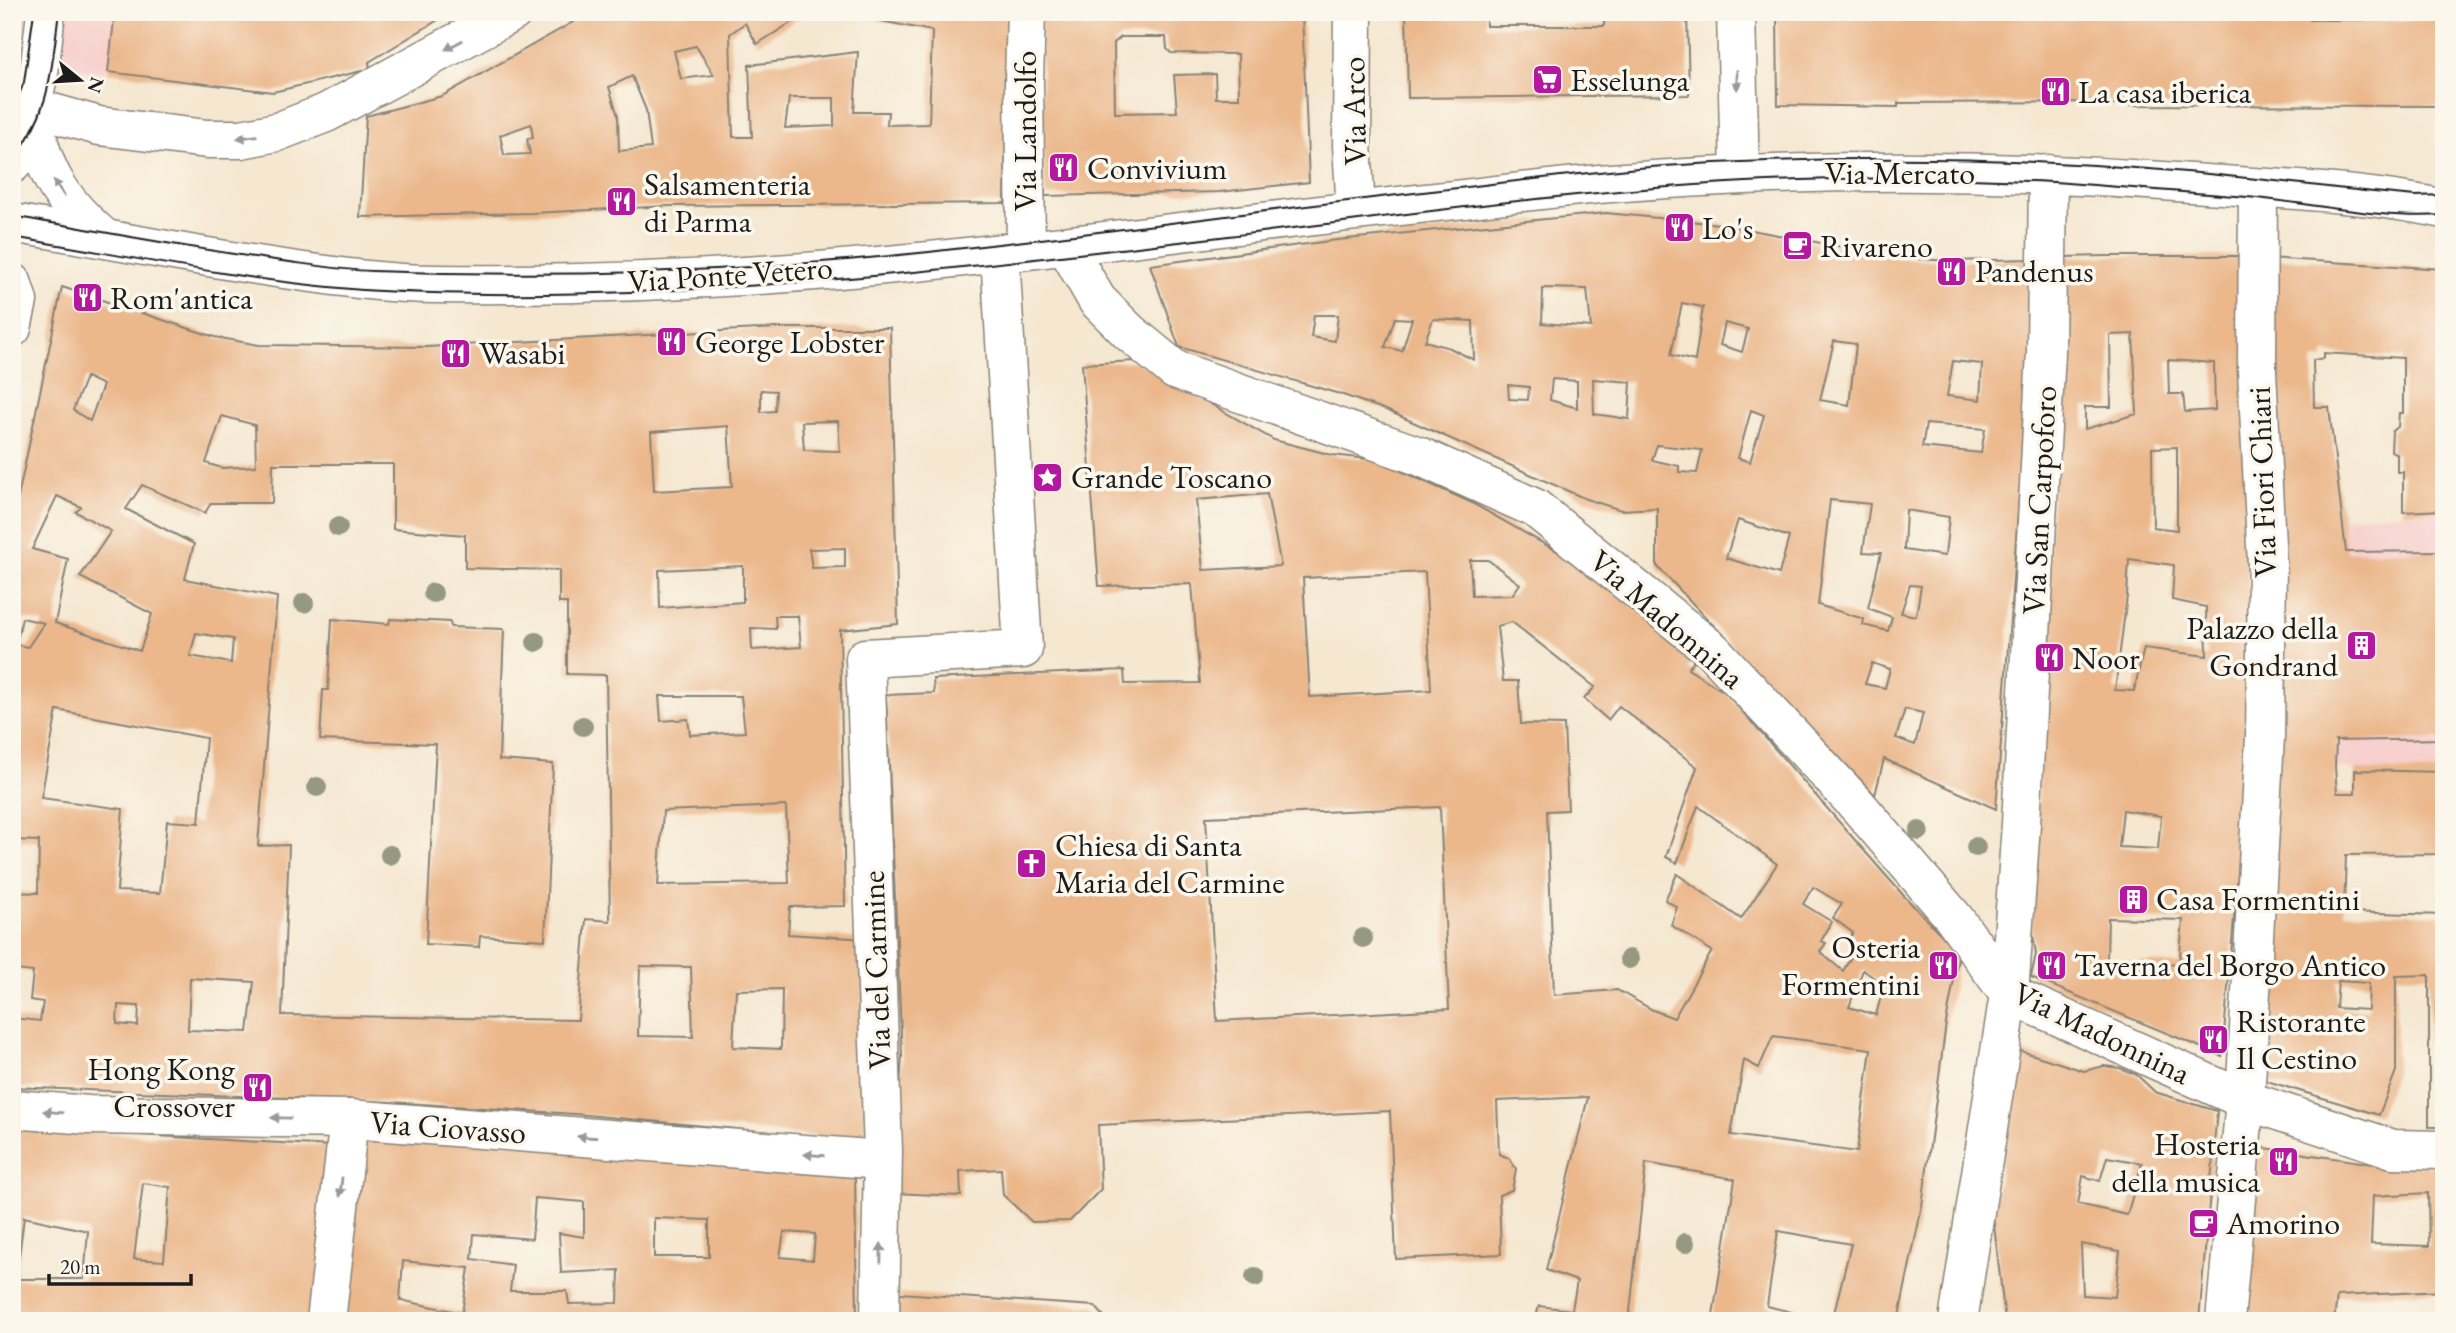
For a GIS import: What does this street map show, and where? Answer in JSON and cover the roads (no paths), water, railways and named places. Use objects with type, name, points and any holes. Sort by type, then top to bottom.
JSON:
[{"type":"street","points":[[12,164],[39,73],[46,12]]},
{"type":"street","points":[[31,107],[99,126],[207,139],[242,139],[276,132],[313,119],[513,12]]},
{"type":"street","name":"Via Landolfo","points":[[903,656],[1024,649],[1013,252],[1026,12]]},
{"type":"street","name":"Via Arco","points":[[1353,12],[1352,145],[1356,210]]},
{"type":"street","points":[[1736,12],[1740,175]]},
{"type":"street","points":[[31,107],[37,143],[53,181],[72,207],[104,238]]},
{"type":"street","name":"Via Mercato","points":[[1356,210],[1604,184],[1740,175],[1923,172],[2048,174],[2258,188],[2435,205]]},
{"type":"street","name":"Via San Carpoforo","points":[[1958,1321],[2008,994],[2021,824],[2046,352],[2048,174]]},
{"type":"street","name":"Via Fiori Chiari","points":[[2225,1321],[2245,1100],[2265,737],[2267,565],[2257,371],[2258,188]]},
{"type":"street","name":"Via Ponte Vetero","points":[[12,223],[224,261],[337,277],[428,284],[547,284],[679,280],[1013,252],[1356,210]]},
{"type":"street","name":"Via Madonnina","points":[[1066,246],[1097,300],[1129,332],[1175,370],[1419,456],[1535,508],[1712,650],[1858,806],[1954,918],[2008,994],[2245,1100],[2393,1149],[2444,1150]]},
{"type":"street","points":[[12,282],[18,301],[12,328]]},
{"type":"street","name":"Via del Carmine","points":[[880,1321],[882,1160],[865,658],[903,656]]},
{"type":"street","name":"Via Ciovasso","points":[[12,1109],[89,1115],[349,1119],[882,1160]]},
{"type":"street","points":[[326,1321],[349,1119]]},
{"type":"tram line","points":[[12,113],[24,82],[34,12]]},
{"type":"tram line","points":[[12,161],[25,143],[42,108],[51,73],[59,12]]},
{"type":"tram line","points":[[12,216],[209,250],[348,269],[511,274],[721,269],[860,259],[1574,174],[1725,163],[1846,159],[2028,162],[2182,172],[2415,196],[2444,195]]},
{"type":"tram line","points":[[12,237],[299,284],[377,291],[487,294],[595,293],[809,282],[1023,261],[1544,198],[1784,180],[1938,178],[2053,182],[2262,198],[2392,215],[2444,215]]},
{"type":"place","name":"Esselunga","points":[[1547,80]]},
{"type":"place","name":"La casa iberica","points":[[2055,92]]},
{"type":"place","name":"Convivium","points":[[1064,168]]},
{"type":"place","name":"Salsamenteria di Parma","points":[[621,202]]},
{"type":"place","name":"Lo's","points":[[1679,228]]},
{"type":"place","name":"Rivareno","points":[[1797,246]]},
{"type":"place","name":"Pandenus","points":[[1952,271]]},
{"type":"place","name":"Rom'antica","points":[[87,298]]},
{"type":"place","name":"George Lobster","points":[[672,342]]},
{"type":"place","name":"Wasabi","points":[[456,353]]},
{"type":"place","name":"Grande Toscano","points":[[1048,477]]},
{"type":"place","name":"Palazzo della Gondrand","points":[[2361,646]]},
{"type":"place","name":"Noor","points":[[2049,658]]},
{"type":"place","name":"Chiesa di Santa Maria del Carmine","points":[[1032,863]]},
{"type":"place","name":"Casa Formentini","points":[[2133,899]]},
{"type":"place","name":"Osteria Formentini","points":[[1943,965]]},
{"type":"place","name":"Taverna del Borgo Antico","points":[[2051,965]]},
{"type":"place","name":"Ristorante Il Cestino","points":[[2213,1039]]},
{"type":"place","name":"Hong Kong Crossover","points":[[258,1087]]},
{"type":"place","name":"Hosteria della musica","points":[[2283,1162]]},
{"type":"place","name":"Amorino","points":[[2203,1223]]}]
